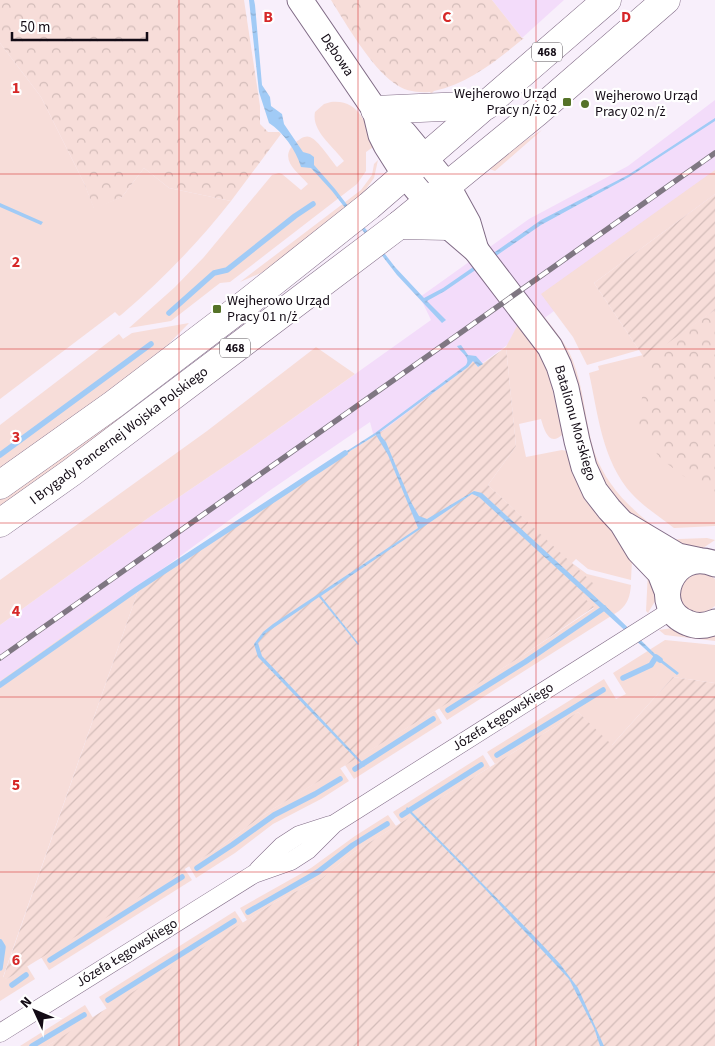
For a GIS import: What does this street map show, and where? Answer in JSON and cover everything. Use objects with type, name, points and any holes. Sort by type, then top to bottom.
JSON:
[{"type":"main road","name":"Dębowa","points":[[300,0],[375,110],[404,133],[415,166]]},
{"type":"main road","name":"468","points":[[0,485],[114,404],[248,302],[369,206],[607,0]]},
{"type":"main road","name":"I Brygady Pancernej Wojska Polskiego","points":[[0,523],[72,472],[398,225],[536,113],[666,0]]},
{"type":"main road","points":[[375,110],[487,105]]},
{"type":"main road","points":[[415,166],[437,193]]},
{"type":"main road","name":"Batalionu Morskiego","points":[[437,193],[448,226],[476,250],[550,346],[566,388],[584,467],[595,491],[622,523],[639,551],[660,574],[670,601]]},
{"type":"main road","name":"Batalionu Morskiego","points":[[437,193],[468,223],[476,250]]},
{"type":"main road","points":[[398,225],[448,226]]},
{"type":"main road","name":"Batalionu Morskiego","points":[[622,523],[678,556],[706,562]]},
{"type":"main road","points":[[706,562],[688,562],[680,567],[669,582],[670,601],[685,622],[694,625],[711,625]]},
{"type":"street","name":"Józefa Łęgowskiego","points":[[0,1033],[254,874],[291,861],[308,850],[334,824],[670,601]]},
{"type":"shaded area","points":[[492,0],[564,0],[522,38]]},
{"type":"shaded area","points":[[715,100],[715,194],[375,441],[370,422],[269,491],[127,595],[99,611],[0,681],[0,625],[151,516],[247,451],[431,320],[420,297],[529,219],[628,166]]},
{"type":"green space","points":[[0,0],[244,0],[260,106],[260,124],[268,132],[279,132],[281,134],[231,201],[169,188],[144,168],[122,197],[94,209],[84,183],[41,97],[0,43]]},
{"type":"green space","points":[[331,0],[492,0],[522,38],[524,38],[482,70],[459,83],[434,91],[431,94],[430,92],[411,91],[394,83],[377,67]]},
{"type":"green space","points":[[0,43],[41,97],[84,183],[94,208],[122,197],[144,168],[169,188],[231,201],[179,261],[121,315],[119,316],[115,312],[0,399]]},
{"type":"green space","points":[[341,102],[355,109],[365,121],[376,145],[366,152],[366,171],[357,184],[230,282],[220,283],[171,321],[129,328],[175,287],[204,257],[272,175],[282,174],[301,190],[308,184],[294,169],[289,159],[288,154],[296,142],[304,137],[310,137],[321,146],[337,167],[344,161],[316,126],[315,112],[324,104]]},
{"type":"green space","points":[[542,130],[495,171],[487,168],[502,155]]},
{"type":"green space","points":[[378,160],[374,178],[359,199],[281,261],[263,272],[240,282],[361,190],[372,175],[374,164]]},
{"type":"green space","points":[[715,170],[715,194],[594,283],[639,350],[587,365],[573,337],[541,294]]},
{"type":"green space","points":[[715,194],[715,310],[645,359],[594,283]]},
{"type":"green space","points":[[539,310],[562,341],[573,361],[580,383],[588,428],[599,464],[612,486],[620,495],[658,530],[639,519],[624,507],[600,473],[536,312]]},
{"type":"green space","points":[[715,310],[715,526],[674,528],[632,494],[614,467],[599,421],[589,373],[599,370],[598,366],[643,355],[645,358]]},
{"type":"green space","points":[[715,310],[715,493],[694,484],[661,459],[636,427],[643,393],[656,376],[645,359]]},
{"type":"green space","points":[[189,323],[154,359],[0,472],[0,425],[119,334],[123,339],[132,333]]},
{"type":"green space","points":[[520,324],[539,350],[548,371],[563,434],[554,439],[548,436],[541,419],[519,424],[526,457],[562,450],[566,451],[574,476],[585,500],[613,532],[632,560],[631,580],[588,569],[576,559],[572,563],[587,574],[631,585],[630,593],[628,600],[619,611],[447,720],[439,708],[594,608],[582,596],[593,584],[488,485],[516,446],[506,347],[517,326]]},
{"type":"green space","points":[[316,347],[355,374],[151,516],[0,625],[0,580],[207,431]]},
{"type":"green space","points":[[506,347],[516,446],[488,485],[594,584],[582,596],[594,607],[522,656],[435,711],[263,815],[217,849],[7,979],[3,978],[138,591],[313,474],[384,430],[468,367],[473,361],[478,367]]},
{"type":"green space","points":[[122,406],[127,413],[0,512],[0,495]]},
{"type":"green space","points":[[707,538],[715,540],[700,550],[669,541],[679,539]]},
{"type":"green space","points":[[648,572],[657,598],[648,613],[646,611]]},
{"type":"green space","points":[[694,572],[707,573],[715,579],[715,606],[706,611],[690,610],[684,606],[680,599],[680,585],[684,579]]},
{"type":"green space","points":[[138,591],[3,977],[7,979],[27,966],[35,979],[0,1001],[0,681],[99,611]]},
{"type":"green space","points":[[672,628],[715,634],[715,641],[665,635],[659,630]]},
{"type":"green space","points":[[665,640],[715,645],[715,683],[673,677],[611,746],[578,712],[495,764],[487,752],[604,679],[616,699],[626,694],[613,673]]},
{"type":"green space","points":[[673,677],[715,683],[715,1046],[47,1046],[277,901],[321,879],[351,854],[578,712],[612,745]]},
{"type":"green space","points":[[435,711],[442,723],[354,779],[345,765]]},
{"type":"green space","points":[[483,755],[490,767],[401,823],[393,812]]},
{"type":"green space","points":[[340,768],[349,781],[321,799],[273,824],[235,853],[196,878],[189,866],[217,849],[263,815]]},
{"type":"green space","points":[[388,815],[396,826],[351,854],[321,879],[277,901],[247,920],[240,908],[311,868]]},
{"type":"green space","points":[[184,868],[192,880],[49,970],[41,957]]},
{"type":"green space","points":[[235,911],[243,923],[107,1009],[99,997]]},
{"type":"green space","points":[[85,1005],[93,1018],[47,1046],[20,1046]]},
{"type":"water","points":[[249,0],[254,0],[262,85],[270,97],[271,106],[282,114],[284,124],[303,152],[314,157],[314,165],[335,189],[395,267],[424,298],[443,288],[541,220],[628,175],[715,118],[715,121],[629,177],[541,225],[445,291],[427,301],[446,320],[442,323],[397,275],[332,191],[311,168],[301,167],[296,154],[288,142],[269,123],[259,92]]},
{"type":"water","points":[[0,203],[43,222],[41,225],[0,207]]},
{"type":"water","points":[[461,345],[468,355],[476,356],[483,364],[478,367],[473,361],[468,367],[380,432],[419,516],[427,519],[474,491],[482,493],[657,656],[679,673],[677,675],[655,658],[479,497],[472,494],[321,596],[358,645],[319,597],[266,633],[258,643],[262,656],[365,765],[364,767],[258,657],[254,644],[263,632],[273,624],[418,528],[388,455],[376,435],[339,456],[375,433],[466,365],[466,357],[457,346]]},
{"type":"water","points":[[407,807],[560,964],[578,988],[604,1046],[600,1046],[594,1028],[569,979],[485,889],[406,809]]},
{"type":"waterway","points":[[169,313],[214,273],[227,270],[313,204]]},
{"type":"waterway","points":[[0,455],[151,344]]},
{"type":"waterway","points":[[0,685],[137,589],[345,453]]},
{"type":"waterway","points":[[448,710],[525,662],[604,608]]},
{"type":"waterway","points":[[623,678],[651,665],[656,657],[660,660]]},
{"type":"waterway","points":[[497,755],[603,690]]},
{"type":"waterway","points":[[355,769],[433,719]]},
{"type":"waterway","points":[[402,815],[481,765]]},
{"type":"waterway","points":[[197,868],[274,815],[340,779]]},
{"type":"waterway","points":[[248,912],[318,872],[353,845],[387,824]]},
{"type":"waterway","points":[[50,960],[182,877]]},
{"type":"waterway","points":[[108,1000],[234,921]]},
{"type":"waterway","points":[[0,942],[3,947],[0,968]]},
{"type":"waterway","points":[[12,985],[26,975]]},
{"type":"waterway","points":[[32,1046],[84,1015]]},
{"type":"railway","points":[[0,658],[715,153]]},
{"type":"place","name":"Wejherowo Urząd Pracy n/ż 02","points":[[567,102]]},
{"type":"place","name":"Wejherowo Urząd Pracy 02 n/ż","points":[[585,104]]},
{"type":"place","name":"Wejherowo Urząd Pracy 01 n/ż","points":[[217,309]]}]
